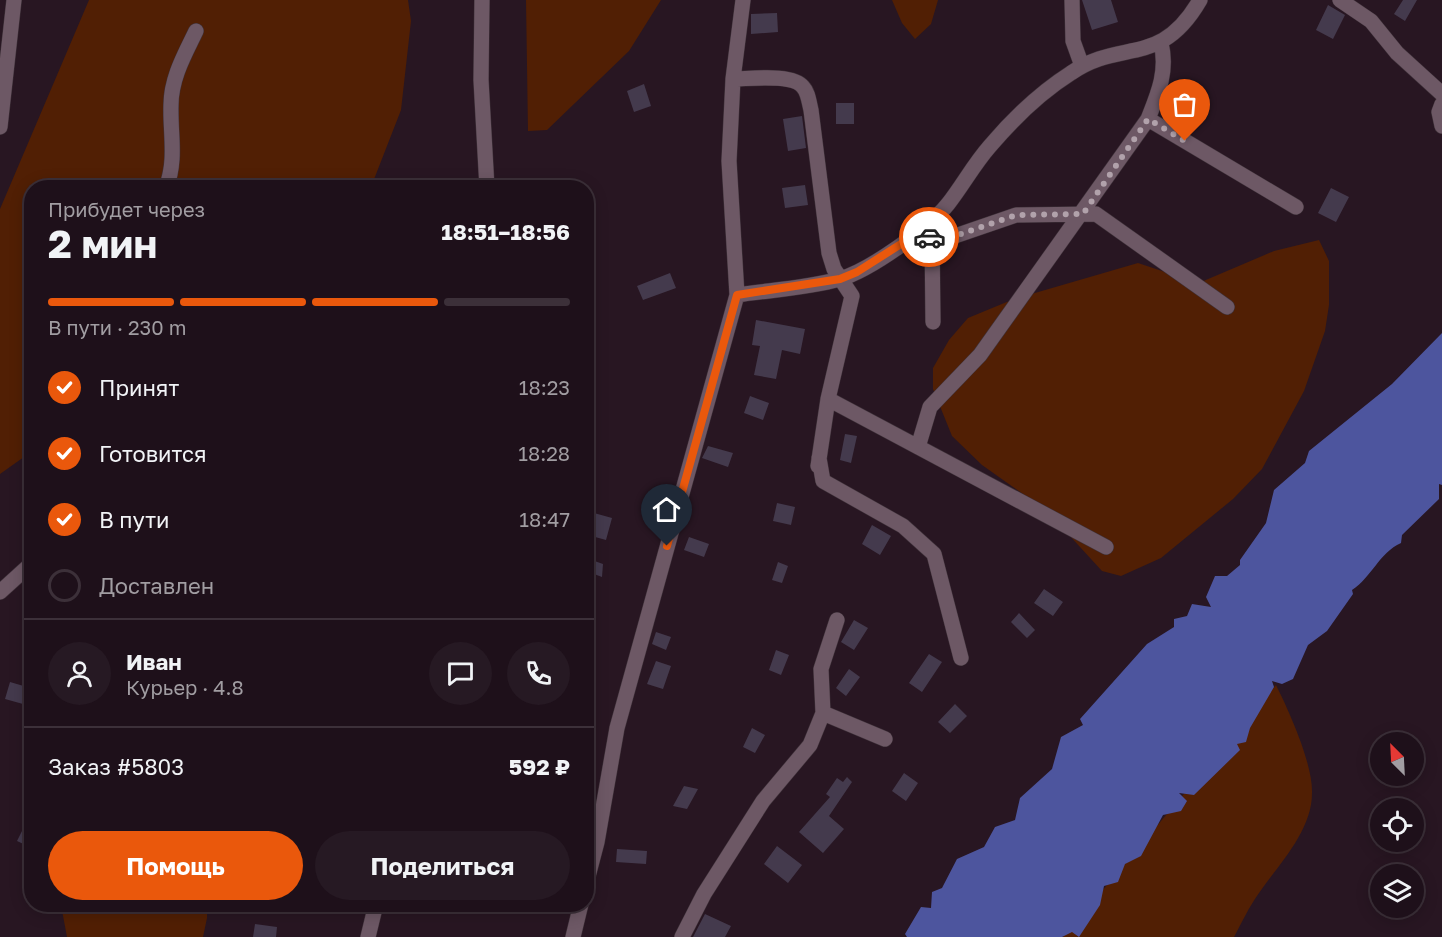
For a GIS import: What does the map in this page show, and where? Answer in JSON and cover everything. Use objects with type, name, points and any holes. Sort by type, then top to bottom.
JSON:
[{"type":"street","points":[[0,127],[14,0]]},
{"type":"street","points":[[482,0],[481,80],[487,180]]},
{"type":"street","points":[[594,854],[617,728],[737,295],[729,161],[733,79],[743,0]]},
{"type":"street","points":[[1072,0],[1073,41],[1082,66]]},
{"type":"street","points":[[737,295],[840,279],[857,272],[915,235],[946,206],[976,162],[1013,121],[1082,66],[1161,43],[1186,20],[1200,0]]},
{"type":"street","points":[[1340,0],[1371,21],[1397,53],[1442,94]]},
{"type":"street","points":[[169,180],[174,146],[171,104],[174,81],[196,31]]},
{"type":"street","points":[[918,447],[930,407],[980,355],[1083,214],[1148,119],[1160,89],[1164,69],[1161,43]]},
{"type":"street","points":[[733,79],[795,80],[804,87],[811,110],[830,254],[840,279],[850,289],[852,296],[828,399],[818,462],[823,481],[903,526],[934,554],[961,658]]},
{"type":"street","points":[[1442,104],[1439,112],[1442,126]]},
{"type":"street","points":[[1148,119],[1296,207]]},
{"type":"street","points":[[915,235],[952,237],[1016,215],[1096,214],[1227,307]]},
{"type":"street","points":[[932,237],[933,322]]},
{"type":"street","points":[[828,399],[1106,547]]},
{"type":"street","points":[[0,592],[24,570]]},
{"type":"street","points":[[682,937],[704,894],[763,801],[810,744],[823,713],[820,669],[837,620]]},
{"type":"street","points":[[823,713],[885,739]]},
{"type":"street","points":[[368,937],[374,912]]},
{"type":"street","points":[[573,937],[579,912]]},
{"type":"shaded area","points":[[89,0],[408,0],[411,21],[401,110],[374,180],[24,180],[24,457],[0,474],[0,209]]},
{"type":"shaded area","points":[[526,0],[661,0],[629,51],[547,130],[528,131]]},
{"type":"shaded area","points":[[892,0],[938,0],[931,24],[915,39],[902,23]]},
{"type":"shaded area","points":[[1319,240],[1329,261],[1329,305],[1325,331],[1304,391],[1262,469],[1233,499],[1161,558],[1121,576],[1102,571],[1047,511],[982,465],[952,436],[933,389],[933,368],[949,340],[968,318],[1014,299],[1138,263],[1171,274],[1187,288],[1274,251]]},
{"type":"shaded area","points":[[1276,685],[1309,768],[1311,807],[1301,834],[1255,898],[1234,937],[1063,937]]},
{"type":"shaded area","points":[[62,912],[207,912],[203,937],[67,937]]},
{"type":"water","points":[[1442,333],[1442,485],[1439,484],[1439,499],[1402,535],[1401,543],[1393,547],[1365,579],[1352,590],[1353,594],[1327,631],[1308,645],[1293,679],[1282,684],[1272,681],[1274,687],[1250,728],[1246,742],[1237,744],[1240,750],[1194,795],[1179,793],[1187,801],[1181,811],[1163,815],[1141,856],[1125,864],[1118,882],[1104,886],[1100,905],[1079,937],[1072,932],[1062,937],[907,937],[905,934],[921,907],[931,908],[932,892],[942,888],[957,859],[984,847],[995,827],[1015,820],[1020,798],[1052,769],[1061,737],[1083,725],[1080,719],[1147,644],[1174,627],[1174,619],[1187,616],[1192,604],[1211,607],[1206,597],[1215,576],[1227,576],[1240,565],[1240,560],[1266,523],[1274,490],[1305,463],[1309,451],[1392,384]]},
{"type":"building","points":[[1082,0],[1111,0],[1118,22],[1092,30]]},
{"type":"building","points":[[1403,0],[1417,0],[1405,21],[1394,14]]},
{"type":"building","points":[[1328,5],[1345,15],[1333,39],[1316,30]]},
{"type":"building","points":[[777,13],[778,32],[751,34],[751,14]]},
{"type":"building","points":[[644,84],[651,106],[634,112],[627,91]]},
{"type":"building","points":[[836,103],[854,103],[854,124],[836,124]]},
{"type":"building","points":[[802,116],[806,148],[788,151],[783,119]]},
{"type":"building","points":[[805,185],[808,205],[785,208],[782,188]]},
{"type":"building","points":[[1331,188],[1349,197],[1336,222],[1318,213]]},
{"type":"building","points":[[670,273],[676,288],[643,300],[637,286]]},
{"type":"building","points":[[756,320],[805,329],[800,354],[782,350],[776,379],[754,375],[760,346],[752,345]]},
{"type":"building","points":[[750,396],[769,403],[763,420],[744,413]]},
{"type":"building","points":[[845,434],[857,436],[851,463],[840,460]]},
{"type":"building","points":[[708,446],[733,453],[728,467],[702,458]]},
{"type":"building","points":[[777,503],[795,507],[791,525],[773,521]]},
{"type":"building","points":[[594,513],[612,518],[606,540],[594,537]]},
{"type":"building","points":[[872,525],[891,536],[880,555],[862,544]]},
{"type":"building","points":[[689,537],[709,544],[704,557],[684,550]]},
{"type":"building","points":[[594,561],[603,564],[602,577],[594,574]]},
{"type":"building","points":[[778,562],[788,566],[782,583],[772,580]]},
{"type":"building","points":[[1044,589],[1063,602],[1053,616],[1034,603]]},
{"type":"building","points":[[1019,613],[1035,630],[1027,638],[1011,622]]},
{"type":"building","points":[[854,620],[868,628],[854,650],[841,642]]},
{"type":"building","points":[[656,632],[671,637],[666,650],[652,644]]},
{"type":"building","points":[[776,650],[789,655],[781,675],[769,670]]},
{"type":"building","points":[[929,654],[942,662],[922,692],[909,683]]},
{"type":"building","points":[[656,661],[671,666],[663,689],[647,684]]},
{"type":"building","points":[[849,669],[860,677],[846,696],[836,688]]},
{"type":"building","points":[[10,682],[24,686],[23,704],[5,699]]},
{"type":"building","points":[[955,704],[967,716],[950,733],[938,722]]},
{"type":"building","points":[[752,728],[765,735],[755,753],[743,747]]},
{"type":"building","points":[[904,773],[918,783],[906,801],[892,791]]},
{"type":"building","points":[[847,777],[852,782],[829,816],[844,829],[823,853],[799,832],[830,797],[826,794],[837,778],[843,782]]},
{"type":"building","points":[[684,786],[698,789],[687,809],[673,806]]},
{"type":"building","points":[[24,827],[24,844],[17,841]]},
{"type":"building","points":[[777,846],[802,865],[788,883],[764,864]]},
{"type":"building","points":[[617,849],[647,851],[646,864],[616,862]]},
{"type":"building","points":[[705,914],[731,926],[725,937],[693,937]]},
{"type":"building","points":[[255,924],[277,927],[276,937],[253,937]]},
{"type":"way so far","points":[[929,237],[952,237],[1016,215],[1083,214],[1148,119],[1185,141]]},
{"type":"route","points":[[667,546],[737,295],[840,279],[857,272],[915,235],[929,237]]}]
